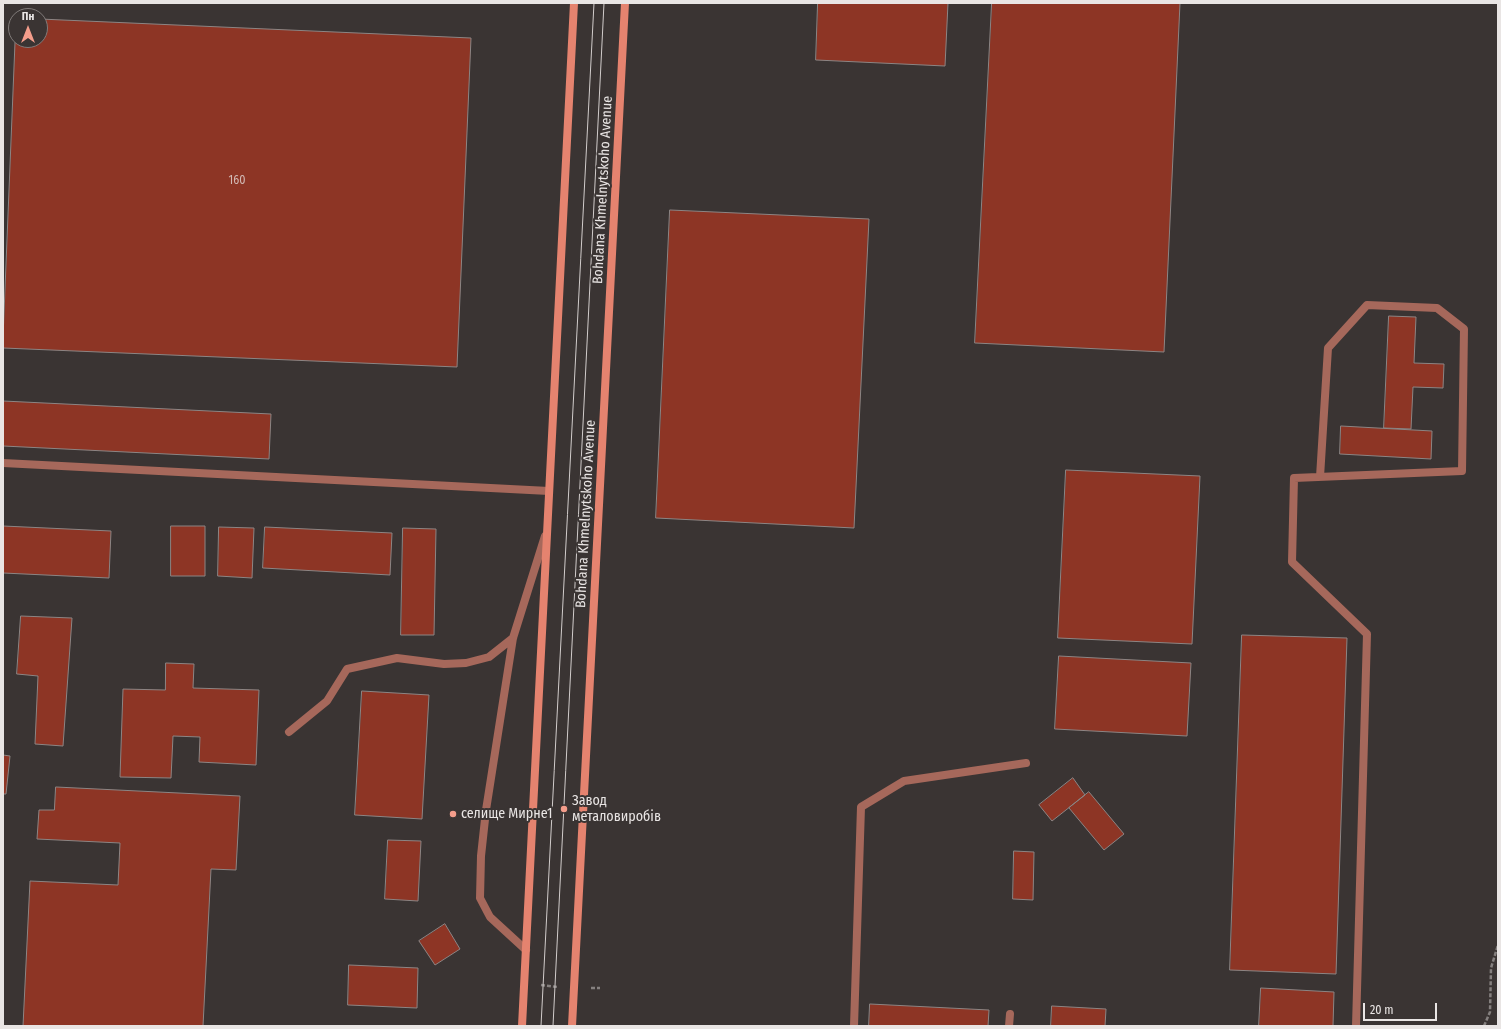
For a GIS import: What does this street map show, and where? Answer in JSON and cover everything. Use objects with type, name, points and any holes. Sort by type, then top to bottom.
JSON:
[{"type":"main road","points":[[522,1026],[574,3]]},
{"type":"main road","name":"Bohdana Khmelnytskoho Avenue","points":[[572,1026],[625,3]]},
{"type":"lane","points":[[1320,477],[1328,348],[1367,305],[1437,308],[1464,328],[1462,471],[1320,477],[1294,478],[1292,562],[1367,634],[1356,1026]]},
{"type":"lane","points":[[3,462],[549,491]]},
{"type":"lane","points":[[526,950],[490,917],[480,898],[481,856],[486,810],[513,638],[547,531]]},
{"type":"lane","points":[[289,732],[327,701],[347,669],[397,658],[444,664],[466,663],[489,657],[513,638]]},
{"type":"lane","points":[[854,1026],[861,807],[904,781],[1026,763]]},
{"type":"lane","points":[[1009,1026],[1010,1014]]},
{"type":"path","points":[[1484,1026],[1490,1012],[1491,968],[1498,946]]},
{"type":"path","points":[[524,984],[575,988],[600,988]]},
{"type":"building","points":[[818,3],[948,3],[945,66],[816,60]]},
{"type":"building","points":[[992,3],[1180,3],[1164,352],[975,343]]},
{"type":"building","points":[[48,19],[471,38],[457,367],[3,348],[15,48],[48,48]]},
{"type":"building","points":[[670,210],[869,219],[854,528],[656,518]]},
{"type":"building","points":[[1389,316],[1416,317],[1414,363],[1444,364],[1443,388],[1413,387],[1411,429],[1384,428]]},
{"type":"building","points":[[3,401],[271,414],[269,459],[3,446]]},
{"type":"building","points":[[1341,426],[1432,431],[1431,459],[1340,454]]},
{"type":"building","points":[[1066,470],[1200,476],[1192,644],[1058,638]]},
{"type":"building","points":[[3,526],[111,531],[109,578],[3,573]]},
{"type":"building","points":[[171,526],[205,526],[205,576],[171,576]]},
{"type":"building","points":[[219,527],[254,528],[252,578],[218,576]]},
{"type":"building","points":[[265,527],[392,533],[390,575],[263,568]]},
{"type":"building","points":[[403,528],[436,529],[434,635],[401,635]]},
{"type":"building","points":[[21,616],[72,618],[63,746],[35,744],[38,676],[17,674]]},
{"type":"building","points":[[1242,635],[1347,638],[1336,974],[1230,970]]},
{"type":"building","points":[[1059,656],[1191,663],[1187,736],[1055,729]]},
{"type":"building","points":[[166,663],[194,664],[193,688],[259,690],[256,765],[199,762],[200,737],[173,736],[171,778],[120,777],[123,689],[165,690]]},
{"type":"building","points":[[362,691],[429,695],[422,819],[355,815]]},
{"type":"building","points":[[3,755],[10,756],[6,794],[3,794]]},
{"type":"building","points":[[1073,778],[1085,795],[1052,821],[1039,805]]},
{"type":"building","points":[[56,787],[240,796],[236,870],[211,869],[203,1026],[23,1026],[30,881],[118,885],[120,843],[37,839],[39,810],[54,810]]},
{"type":"building","points":[[1089,792],[1124,834],[1104,850],[1069,808]]},
{"type":"building","points":[[388,840],[421,841],[418,901],[385,899]]},
{"type":"building","points":[[1014,851],[1034,852],[1033,900],[1013,899]]},
{"type":"building","points":[[445,924],[460,949],[435,965],[419,941]]},
{"type":"building","points":[[349,965],[418,968],[417,1008],[348,1005]]},
{"type":"building","points":[[1261,988],[1334,992],[1333,1026],[1259,1026]]},
{"type":"building","points":[[870,1004],[989,1010],[988,1026],[869,1026]]},
{"type":"building","points":[[1052,1006],[1106,1009],[1105,1026],[1051,1026]]},
{"type":"tram line","points":[[541,1026],[594,3]]},
{"type":"tram line","points":[[553,1026],[604,3]]},
{"type":"place","name":"Завод металовиробів","points":[[564,809]]},
{"type":"place","name":"селище Мирне1","points":[[453,814]]}]
